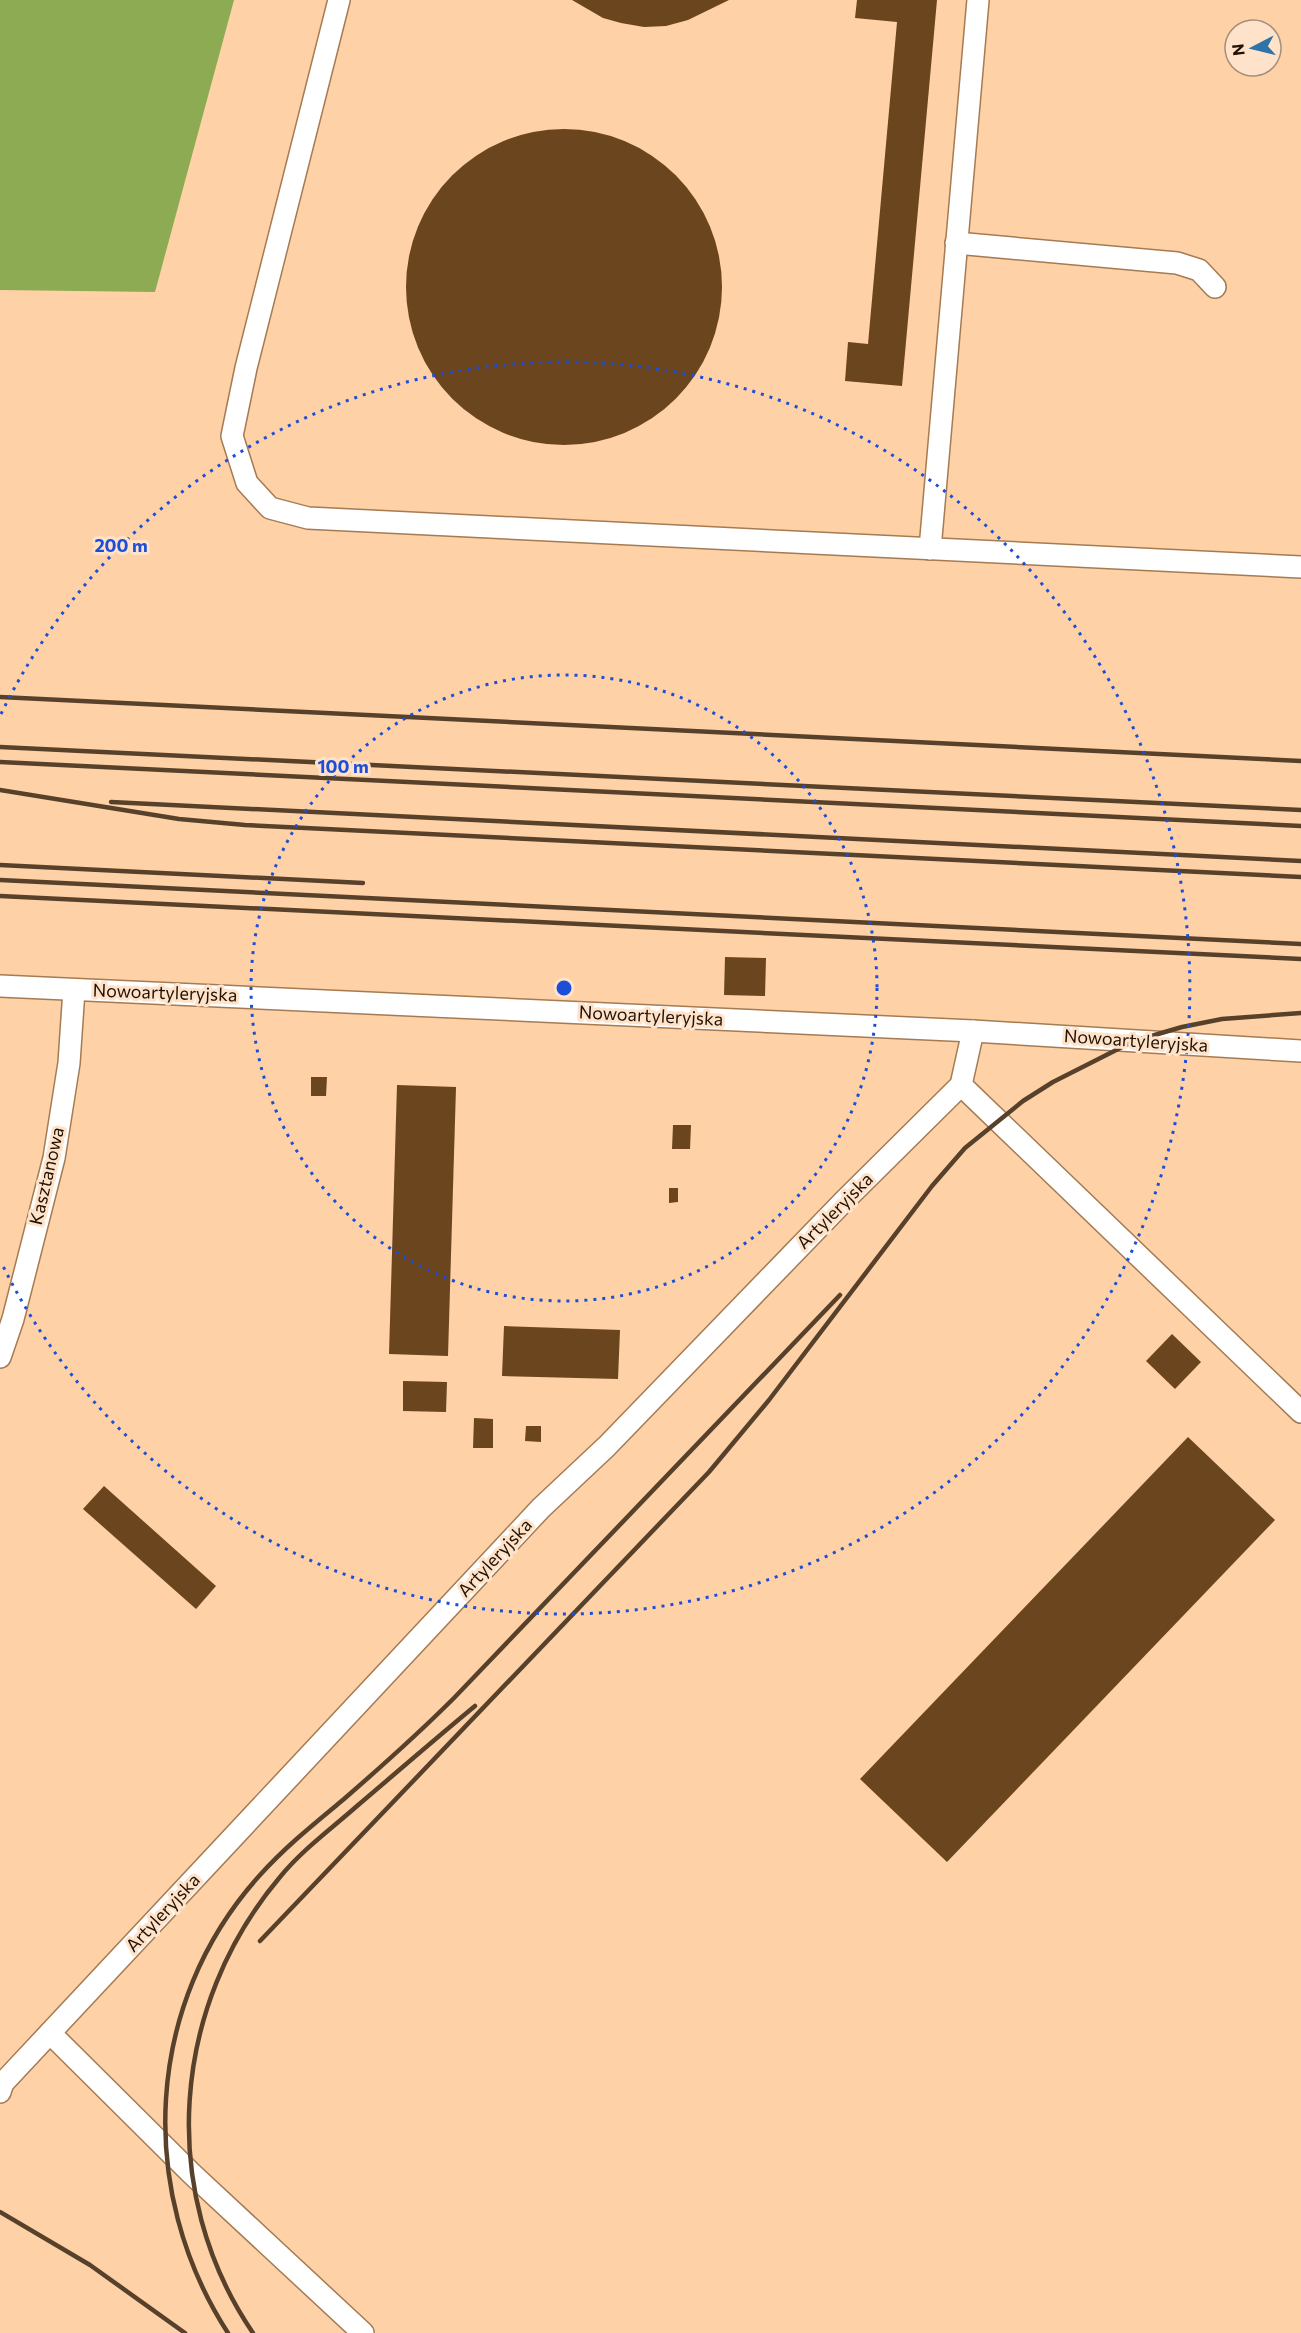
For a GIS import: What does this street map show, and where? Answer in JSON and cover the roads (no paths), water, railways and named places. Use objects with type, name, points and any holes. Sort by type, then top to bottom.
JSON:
[{"type":"lane","points":[[339,0],[246,368],[232,436],[247,483],[270,508],[308,518],[1301,567]]},
{"type":"lane","points":[[930,549],[978,0]]},
{"type":"lane","points":[[956,243],[1177,263],[1199,270],[1215,287]]},
{"type":"lane","name":"Nowoartyleryjska","points":[[0,986],[973,1031],[1301,1051]]},
{"type":"lane","name":"Kasztanowa","points":[[0,1358],[13,1319],[54,1158],[69,1063],[74,990]]},
{"type":"lane","points":[[973,1031],[961,1086],[1301,1412]]},
{"type":"lane","name":"Artyleryjska","points":[[2,2088],[50,2033],[541,1508],[607,1446],[836,1209],[961,1086]]},
{"type":"lane","points":[[50,2033],[192,2174],[363,2333]]},
{"type":"railway","points":[[0,697],[1301,761]]},
{"type":"railway","points":[[0,747],[1301,810]]},
{"type":"railway","points":[[0,762],[1301,826]]},
{"type":"railway","points":[[0,790],[179,819],[245,825],[1301,877]]},
{"type":"railway","points":[[111,802],[1301,861]]},
{"type":"railway","points":[[0,865],[363,883]]},
{"type":"railway","points":[[0,880],[1301,944]]},
{"type":"railway","points":[[0,896],[1301,959]]},
{"type":"railway","points":[[260,1941],[709,1472],[769,1400],[932,1186],[965,1148],[1023,1101],[1053,1082],[1134,1041],[1182,1027],[1222,1019],[1301,1013]]},
{"type":"railway","points":[[228,2333],[198,2278],[178,2220],[167,2159],[166,2099],[175,2039],[193,1981],[222,1926],[260,1875],[300,1836],[386,1762],[454,1698],[840,1295]]},
{"type":"railway","points":[[253,2333],[222,2278],[201,2220],[191,2161],[190,2100],[198,2041],[216,1983],[244,1928],[289,1867],[317,1840],[475,1706]]},
{"type":"railway","points":[[0,2212],[90,2265],[185,2333]]}]
